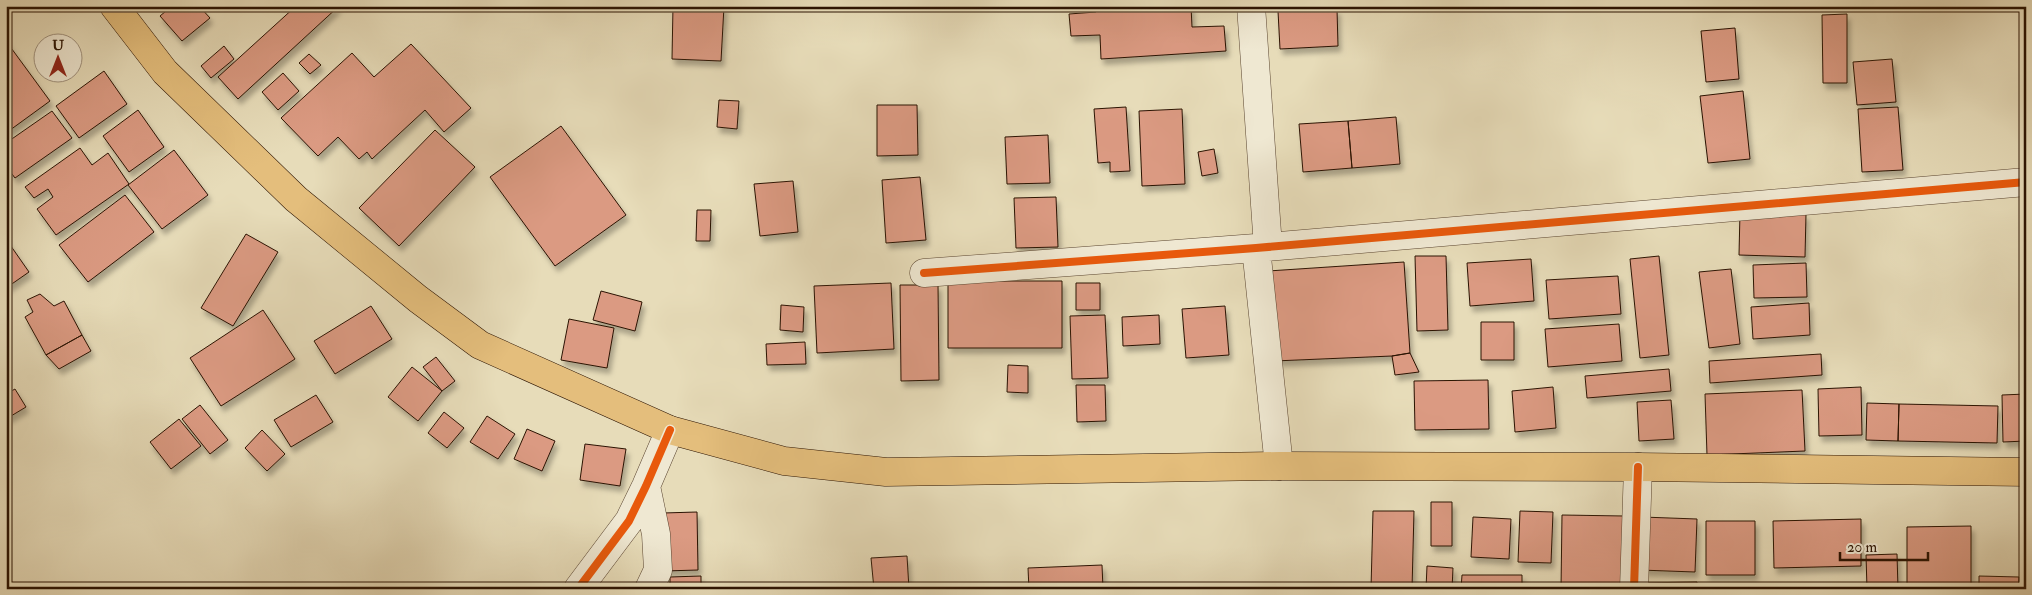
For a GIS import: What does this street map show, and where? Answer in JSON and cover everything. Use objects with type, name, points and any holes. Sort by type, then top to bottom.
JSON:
[{"type":"main road","points":[[114,6],[165,72],[296,199],[418,299],[480,345],[670,430],[784,460],[886,472],[1279,466],[1638,467],[2026,472]]},
{"type":"street","points":[[1252,6],[1262,248],[1279,466]]},
{"type":"street","points":[[924,274],[1262,248],[2026,182]]},
{"type":"street","points":[[578,589],[629,521],[670,430]]},
{"type":"street","points":[[1634,589],[1638,467]]},
{"type":"street","points":[[646,486],[656,534],[658,570],[649,589]]},
{"type":"building","points":[[172,6],[199,6],[210,18],[182,41],[160,16]]},
{"type":"building","points":[[296,6],[339,6],[238,99],[218,77]]},
{"type":"building","points":[[673,6],[724,6],[721,61],[672,59]]},
{"type":"building","points":[[1096,6],[1191,6],[1192,27],[1224,26],[1226,51],[1101,59],[1100,35],[1071,36],[1069,14],[1096,12]]},
{"type":"building","points":[[1337,9],[1338,46],[1280,49],[1278,11]]},
{"type":"building","points":[[1847,14],[1847,83],[1823,83],[1822,15]]},
{"type":"building","points":[[1735,28],[1739,79],[1706,82],[1701,31]]},
{"type":"building","points":[[6,41],[32,76],[32,82],[36,82],[50,101],[6,133]]},
{"type":"building","points":[[411,44],[471,108],[444,132],[425,110],[372,159],[367,152],[359,159],[338,137],[318,156],[281,118],[352,53],[374,77]]},
{"type":"building","points":[[224,46],[234,59],[211,78],[201,66]]},
{"type":"building","points":[[309,54],[321,65],[310,74],[299,63]]},
{"type":"building","points":[[1892,59],[1896,102],[1857,105],[1853,62]]},
{"type":"building","points":[[104,71],[127,104],[79,138],[56,106]]},
{"type":"building","points":[[283,73],[299,91],[278,110],[262,92]]},
{"type":"building","points":[[1743,91],[1750,159],[1708,163],[1700,96]]},
{"type":"building","points":[[719,100],[739,101],[737,129],[717,127]]},
{"type":"building","points":[[877,105],[917,105],[918,155],[877,156]]},
{"type":"building","points":[[1126,107],[1130,171],[1110,172],[1110,162],[1098,163],[1094,109]]},
{"type":"building","points":[[1898,107],[1903,170],[1862,172],[1858,109]]},
{"type":"building","points":[[1182,109],[1185,184],[1142,186],[1139,111]]},
{"type":"building","points":[[138,110],[164,147],[129,172],[103,136]]},
{"type":"building","points":[[52,111],[72,138],[15,178],[6,166],[6,143]]},
{"type":"building","points":[[1396,117],[1400,164],[1352,168],[1348,121]]},
{"type":"building","points":[[1348,121],[1352,168],[1303,172],[1299,124]]},
{"type":"building","points":[[561,126],[626,215],[555,266],[490,177]]},
{"type":"building","points":[[435,130],[475,167],[399,246],[359,208]]},
{"type":"building","points":[[1048,135],[1050,183],[1007,184],[1005,137]]},
{"type":"building","points":[[80,148],[92,165],[108,153],[129,184],[56,235],[37,209],[53,197],[48,189],[34,198],[25,187]]},
{"type":"building","points":[[1214,149],[1218,173],[1202,176],[1198,152]]},
{"type":"building","points":[[174,150],[208,195],[162,229],[128,185]]},
{"type":"building","points":[[920,177],[926,240],[886,243],[882,180]]},
{"type":"building","points":[[793,181],[798,232],[760,236],[754,184]]},
{"type":"building","points":[[125,195],[154,232],[88,282],[59,245]]},
{"type":"building","points":[[1056,197],[1058,247],[1016,248],[1014,198]]},
{"type":"building","points":[[697,210],[711,210],[710,241],[696,241]]},
{"type":"building","points":[[1740,212],[1806,214],[1805,257],[1739,255]]},
{"type":"building","points":[[246,234],[278,252],[233,326],[201,308]]},
{"type":"building","points":[[6,239],[29,272],[6,288]]},
{"type":"building","points":[[1415,256],[1446,256],[1448,330],[1417,331]]},
{"type":"building","points":[[1659,256],[1669,355],[1640,358],[1630,259]]},
{"type":"building","points":[[1531,259],[1534,301],[1470,306],[1467,263]]},
{"type":"building","points":[[1404,262],[1410,353],[1392,356],[1274,361],[1268,271]]},
{"type":"building","points":[[1806,263],[1807,297],[1754,298],[1753,265]]},
{"type":"building","points":[[1731,269],[1740,344],[1709,348],[1699,272]]},
{"type":"building","points":[[1618,276],[1621,314],[1549,319],[1546,280]]},
{"type":"building","points":[[948,281],[1062,281],[1062,348],[948,348]]},
{"type":"building","points":[[891,283],[894,349],[817,353],[814,286]]},
{"type":"building","points":[[1076,283],[1100,283],[1100,310],[1076,310]]},
{"type":"building","points":[[900,285],[938,285],[939,380],[901,381]]},
{"type":"building","points":[[601,291],[642,302],[635,331],[593,320]]},
{"type":"building","points":[[40,294],[54,306],[64,301],[82,335],[46,355],[25,317],[33,312],[27,300]]},
{"type":"building","points":[[1809,303],[1810,335],[1753,339],[1751,307]]},
{"type":"building","points":[[781,305],[804,307],[803,332],[780,330]]},
{"type":"building","points":[[371,306],[392,339],[335,374],[314,341]]},
{"type":"building","points":[[1225,306],[1229,355],[1186,358],[1182,309]]},
{"type":"building","points":[[263,310],[295,359],[221,406],[190,358]]},
{"type":"building","points":[[1105,315],[1108,378],[1072,379],[1070,316]]},
{"type":"building","points":[[1159,315],[1160,344],[1123,346],[1122,317]]},
{"type":"building","points":[[569,319],[614,328],[607,368],[561,360]]},
{"type":"building","points":[[1481,322],[1514,322],[1514,360],[1481,360]]},
{"type":"building","points":[[1619,324],[1622,361],[1548,367],[1545,329]]},
{"type":"building","points":[[82,335],[91,351],[59,369],[46,355]]},
{"type":"building","points":[[805,342],[806,364],[767,365],[766,344]]},
{"type":"building","points":[[1410,353],[1419,372],[1395,375],[1392,356]]},
{"type":"building","points":[[1821,354],[1822,375],[1710,383],[1709,361]]},
{"type":"building","points":[[436,357],[455,381],[442,391],[423,367]]},
{"type":"building","points":[[1008,365],[1028,366],[1028,393],[1007,392]]},
{"type":"building","points":[[412,367],[442,391],[418,421],[388,397]]},
{"type":"building","points":[[1669,369],[1671,391],[1587,398],[1585,376]]},
{"type":"building","points":[[1488,380],[1489,429],[1415,430],[1414,381]]},
{"type":"building","points":[[1076,385],[1105,385],[1106,421],[1077,422]]},
{"type":"building","points":[[1553,387],[1556,428],[1515,432],[1512,391]]},
{"type":"building","points":[[1861,387],[1862,435],[1819,436],[1818,389]]},
{"type":"building","points":[[15,389],[26,407],[6,419],[6,394]]},
{"type":"building","points":[[1802,390],[1805,451],[1707,455],[1705,394]]},
{"type":"building","points":[[2026,394],[2026,441],[2003,442],[2002,395]]},
{"type":"building","points":[[316,395],[333,422],[291,447],[274,420]]},
{"type":"building","points":[[1671,400],[1674,439],[1639,441],[1637,402]]},
{"type":"building","points":[[1867,403],[1899,404],[1898,441],[1866,440]]},
{"type":"building","points":[[1899,404],[1998,406],[1997,443],[1898,441]]},
{"type":"building","points":[[200,405],[228,440],[210,454],[182,419]]},
{"type":"building","points":[[444,412],[464,428],[447,448],[428,433]]},
{"type":"building","points":[[487,416],[515,434],[498,459],[470,442]]},
{"type":"building","points":[[179,419],[201,446],[171,469],[150,442]]},
{"type":"building","points":[[527,429],[555,441],[542,471],[514,459]]},
{"type":"building","points":[[262,430],[285,454],[267,471],[245,448]]},
{"type":"building","points":[[585,444],[626,449],[620,486],[580,480]]},
{"type":"building","points":[[1431,502],[1452,502],[1452,546],[1431,546]]},
{"type":"building","points":[[1373,511],[1414,511],[1412,589],[1371,589]]},
{"type":"building","points":[[1520,511],[1553,512],[1551,563],[1518,562]]},
{"type":"building","points":[[697,512],[698,570],[664,571],[663,513]]},
{"type":"building","points":[[1562,515],[1624,516],[1623,589],[1561,589]]},
{"type":"building","points":[[1473,517],[1511,519],[1509,559],[1471,557]]},
{"type":"building","points":[[1642,517],[1697,519],[1695,572],[1640,570]]},
{"type":"building","points":[[1861,519],[1861,566],[1774,568],[1773,521]]},
{"type":"building","points":[[1706,521],[1755,521],[1755,575],[1706,575]]},
{"type":"building","points":[[1971,526],[1971,589],[1907,589],[1907,527]]},
{"type":"building","points":[[1897,554],[1898,589],[1867,589],[1866,555]]},
{"type":"building","points":[[907,556],[909,589],[874,589],[871,558]]},
{"type":"building","points":[[1102,565],[1103,589],[1029,589],[1028,568]]},
{"type":"building","points":[[1427,566],[1453,568],[1452,589],[1426,589]]},
{"type":"building","points":[[1462,575],[1522,575],[1522,589],[1461,589]]},
{"type":"building","points":[[701,576],[701,589],[670,589],[670,577]]},
{"type":"building","points":[[1979,576],[2019,577],[2018,589],[1979,589]]},
{"type":"building","points":[[1697,582],[1697,589],[1638,589],[1638,583]]},
{"type":"cycle path","points":[[924,273],[1256,248],[2026,182]]},
{"type":"cycle path","points":[[578,589],[629,521],[670,430]]},
{"type":"cycle path","points":[[1634,589],[1638,467]]}]
